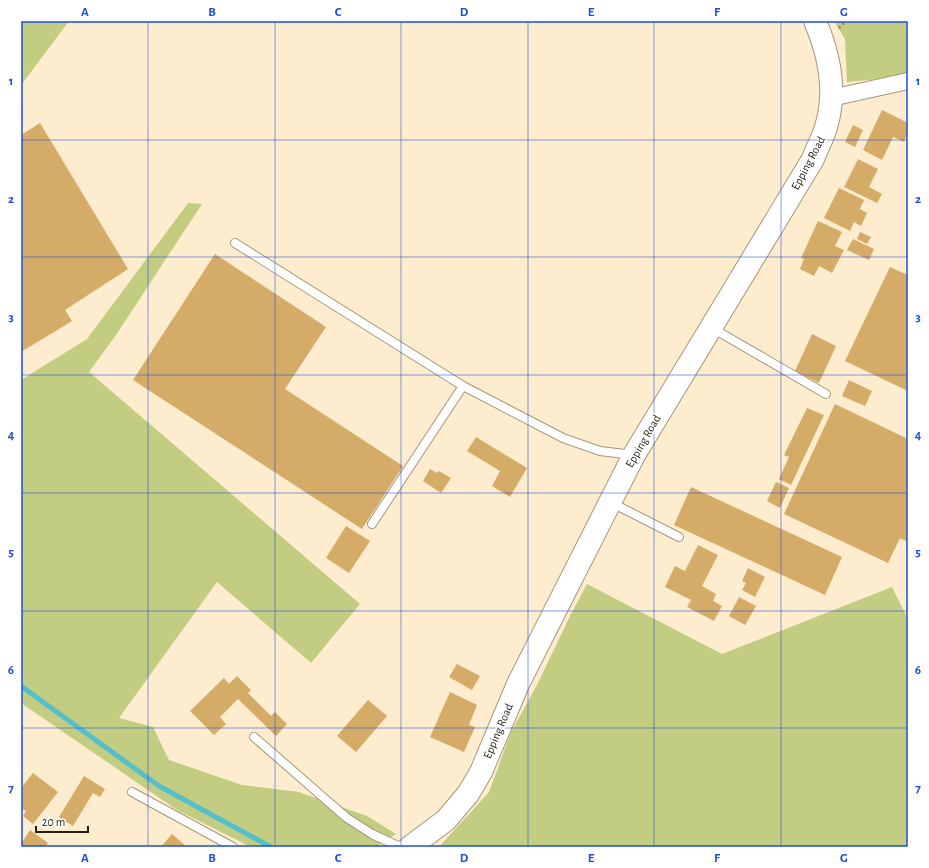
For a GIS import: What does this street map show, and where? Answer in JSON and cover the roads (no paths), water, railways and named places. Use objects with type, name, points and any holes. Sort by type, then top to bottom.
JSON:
[{"type":"main road","name":"Epping Road","points":[[417,843],[446,820],[468,794],[481,772],[518,684],[634,455],[813,159],[826,127],[831,98],[829,64],[815,21]]},
{"type":"street","points":[[831,98],[908,81]]},
{"type":"lane","points":[[235,243],[463,386],[563,438],[600,451],[634,455]]},
{"type":"lane","points":[[711,328],[826,394]]},
{"type":"lane","points":[[372,524],[463,386]]},
{"type":"lane","points":[[610,502],[679,537]]},
{"type":"lane","points":[[254,737],[347,818],[372,834],[398,846],[417,843]]},
{"type":"lane","points":[[132,792],[233,847]]},
{"type":"waterway","points":[[21,686],[159,786],[271,847]]}]
